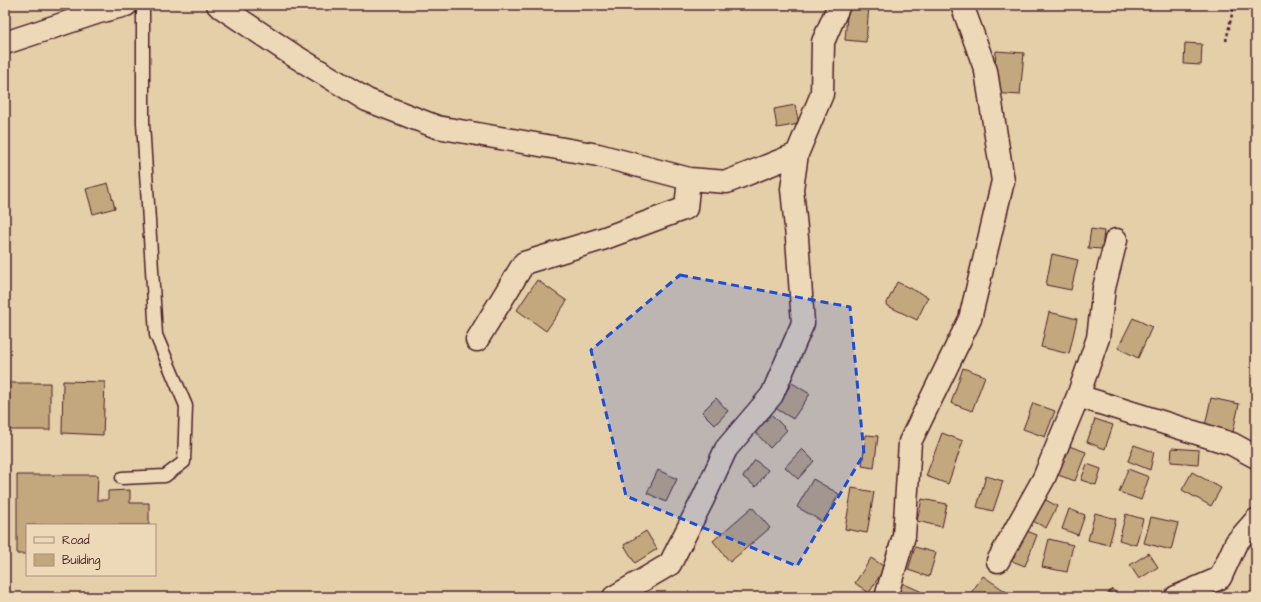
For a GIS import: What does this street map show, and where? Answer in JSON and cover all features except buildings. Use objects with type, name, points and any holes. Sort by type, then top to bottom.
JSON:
[{"type":"street","points":[[5,43],[99,12],[126,5]]},
{"type":"street","points":[[218,5],[293,55],[367,100],[437,126],[598,155],[689,179],[727,182],[797,154]]},
{"type":"street","points":[[614,597],[670,564],[703,499],[726,449],[772,395],[800,330],[803,322],[792,189],[797,154],[822,94],[823,42],[839,5]]},
{"type":"street","points":[[886,597],[904,536],[910,442],[970,319],[1003,181],[986,71],[962,5]]},
{"type":"street","points":[[477,340],[524,263],[605,238],[686,208],[689,179]]},
{"type":"street","points":[[998,561],[1044,478],[1078,396],[1098,338],[1104,288],[1116,240]]},
{"type":"street","points":[[1078,396],[1232,444],[1256,457]]},
{"type":"street","points":[[1176,597],[1220,578],[1236,543],[1256,520]]},
{"type":"lane","points":[[122,478],[165,476],[184,462],[186,406],[156,334],[143,123],[143,5]]},
{"type":"path","points":[[1226,41],[1234,5]]},
{"type":"highlighted area","points":[[680,275],[850,307],[864,454],[797,566],[626,496],[591,350]]}]
